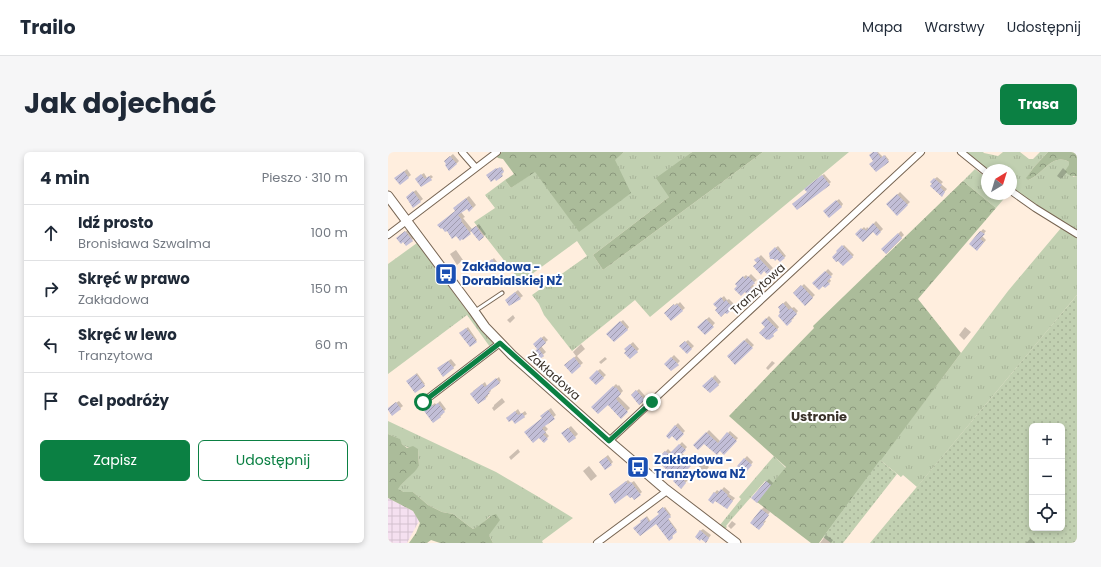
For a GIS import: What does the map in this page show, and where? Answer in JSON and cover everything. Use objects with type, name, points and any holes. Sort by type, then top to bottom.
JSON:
[{"type":"street","points":[[462,152],[476,168]]},
{"type":"street","points":[[388,235],[497,152]]},
{"type":"street","name":"Tranzytowa","points":[[609,441],[921,152]]},
{"type":"street","points":[[961,152],[981,168]]},
{"type":"street","points":[[1017,195],[1077,234]]},
{"type":"street","name":"Zakładowa","points":[[388,196],[485,327],[500,343],[609,441],[667,490],[736,543]]},
{"type":"street","points":[[423,402],[500,343]]},
{"type":"street","points":[[597,543],[667,490]]},
{"type":"lane","points":[[474,312],[502,293]]},
{"type":"shaded area","points":[[388,498],[413,511],[419,521],[407,543],[388,543]]},
{"type":"green space","points":[[502,152],[624,152],[615,160],[631,193],[579,232],[535,172],[511,188],[505,180],[514,174],[503,159],[496,156]]},
{"type":"green space","points":[[624,152],[692,152],[682,160],[669,197],[593,255],[603,270],[763,152],[849,152],[650,317],[635,300],[572,351],[544,315],[539,304],[532,295],[587,256],[577,241],[521,282],[474,222],[495,208],[485,195],[505,180],[511,188],[535,171],[579,231],[614,160]]},
{"type":"green space","points":[[692,152],[763,152],[603,270],[593,255],[669,197],[656,178]]},
{"type":"green space","points":[[964,152],[983,152],[998,156],[1003,152],[1020,152],[1029,159],[1033,159],[1040,152],[1048,152],[1034,167],[1027,177],[1028,180],[1033,178],[1052,162],[1063,160],[1069,162],[1073,177],[1077,176],[1077,230],[1017,193],[1017,164],[981,164],[981,165]]},
{"type":"green space","points":[[1048,152],[1077,152],[1077,176],[1067,174],[1065,171],[1069,165],[1069,162],[1057,160],[1028,180],[1026,178]]},
{"type":"green space","points":[[975,169],[981,174],[981,196],[963,181]]},
{"type":"green space","points":[[963,181],[981,196],[981,200],[986,200],[996,208],[918,299],[961,353],[819,543],[811,543],[757,502],[786,467],[729,416],[814,328],[813,326]]},
{"type":"green space","points":[[986,200],[1003,200],[996,208]]},
{"type":"green space","points":[[1061,228],[1077,238],[1077,295],[917,487],[903,475],[901,477],[880,460],[1008,291]]},
{"type":"green space","points":[[417,243],[467,311],[493,343],[490,347],[467,315],[388,374],[388,264]]},
{"type":"green space","points":[[1077,295],[1077,543],[870,543]]},
{"type":"green space","points":[[388,421],[496,472],[573,518],[542,541],[543,543],[493,543],[489,535],[490,516],[480,526],[473,529],[453,514],[442,512],[428,505],[413,492],[404,492],[397,489],[419,466],[418,449],[407,447],[402,444],[399,439],[388,434]]},
{"type":"green space","points":[[388,434],[400,439],[402,444],[407,448],[413,446],[418,449],[419,466],[398,489],[404,492],[413,492],[428,505],[442,512],[453,514],[473,529],[496,514],[500,520],[489,535],[493,543],[440,543],[431,540],[427,543],[409,543],[416,533],[420,523],[413,511],[388,498]]},
{"type":"green space","points":[[774,456],[786,468],[771,486],[765,481],[730,521],[725,529],[720,525],[741,499],[739,497]]},
{"type":"green space","points":[[880,460],[897,474],[843,543],[831,543],[823,537]]},
{"type":"building","points":[[873,152],[877,152],[881,158],[884,155],[889,162],[876,172],[869,164],[873,161],[869,155]]},
{"type":"building","points":[[450,156],[457,164],[449,171],[444,161]]},
{"type":"building","points":[[500,167],[504,172],[501,174],[503,176],[496,181],[495,179],[491,182],[486,175]]},
{"type":"building","points":[[404,171],[409,178],[400,185],[394,178]]},
{"type":"building","points":[[421,174],[425,179],[429,176],[432,180],[421,187],[415,179]]},
{"type":"building","points":[[822,175],[830,185],[797,210],[792,204],[807,192],[804,189]]},
{"type":"building","points":[[934,178],[942,185],[940,187],[945,192],[942,197],[930,186],[932,184],[930,182]]},
{"type":"building","points":[[413,191],[421,202],[413,208],[406,197]]},
{"type":"building","points":[[897,194],[908,205],[897,216],[886,204]]},
{"type":"building","points":[[466,198],[473,208],[469,212],[467,209],[458,215],[471,234],[460,241],[456,236],[452,239],[447,231],[445,232],[437,225],[455,211],[453,208]]},
{"type":"building","points":[[836,200],[842,207],[829,218],[823,211]]},
{"type":"building","points":[[873,223],[881,232],[877,236],[873,232],[863,242],[855,234],[861,228],[866,231]]},
{"type":"building","points":[[476,226],[484,237],[479,241],[470,230]]},
{"type":"building","points":[[405,231],[413,241],[406,246],[403,242],[401,244],[396,238]]},
{"type":"building","points":[[980,231],[985,234],[980,239],[984,242],[977,251],[969,244]]},
{"type":"building","points":[[898,233],[902,238],[886,254],[881,249]]},
{"type":"building","points":[[842,245],[853,257],[843,266],[838,261],[836,262],[832,257]]},
{"type":"building","points":[[775,247],[785,258],[780,262],[777,259],[775,261],[774,259],[770,259],[769,253]]},
{"type":"building","points":[[758,257],[771,271],[767,274],[764,271],[761,275],[753,266],[757,263],[754,260]]},
{"type":"building","points":[[492,259],[496,264],[485,273],[481,268]]},
{"type":"building","points":[[825,271],[832,277],[827,281],[830,284],[825,288],[823,286],[819,290],[812,283]]},
{"type":"building","points":[[743,276],[745,279],[748,276],[755,283],[750,287],[752,289],[747,294],[745,292],[741,296],[734,289],[737,286],[735,284]]},
{"type":"building","points":[[801,285],[813,298],[805,306],[793,293]]},
{"type":"building","points":[[515,292],[521,299],[509,306],[505,300]]},
{"type":"building","points":[[721,297],[724,302],[726,300],[733,308],[721,317],[715,310],[717,308],[713,304]]},
{"type":"building","points":[[783,303],[789,310],[791,308],[797,314],[787,326],[778,316],[780,310],[778,307]]},
{"type":"building","points":[[674,304],[675,306],[677,304],[683,311],[671,321],[664,313]]},
{"type":"building","points":[[766,318],[778,330],[769,340],[759,333],[765,327],[761,323]]},
{"type":"building","points":[[706,319],[714,327],[705,335],[697,327]]},
{"type":"building","points":[[620,321],[628,330],[614,342],[606,334]]},
{"type":"building","points":[[466,328],[477,342],[470,347],[459,333]]},
{"type":"building","points":[[541,337],[546,343],[539,349],[544,356],[537,361],[532,354],[537,349],[533,344]]},
{"type":"building","points":[[744,340],[753,348],[735,365],[727,356]]},
{"type":"building","points":[[685,341],[692,349],[687,354],[679,346]]},
{"type":"building","points":[[630,344],[638,352],[630,359],[624,353],[626,351],[624,349]]},
{"type":"building","points":[[574,357],[581,366],[572,374],[564,365]]},
{"type":"building","points":[[671,357],[679,365],[671,371],[664,364]]},
{"type":"building","points":[[448,361],[454,368],[443,377],[437,368]]},
{"type":"building","points":[[597,370],[604,378],[596,385],[589,378]]},
{"type":"building","points":[[416,374],[425,386],[415,393],[406,381]]},
{"type":"building","points":[[712,377],[719,385],[710,393],[702,386]]},
{"type":"building","points":[[496,378],[500,383],[488,392],[490,393],[485,397],[486,399],[478,404],[470,394],[482,384],[485,387]]},
{"type":"building","points":[[613,386],[615,388],[616,387],[621,394],[616,399],[628,412],[621,419],[608,405],[598,414],[591,407]]},
{"type":"building","points":[[636,390],[645,400],[639,405],[631,395]]},
{"type":"building","points":[[396,402],[401,409],[392,416],[388,408]]},
{"type":"building","points":[[438,403],[445,412],[433,423],[424,411],[432,405],[433,406]]},
{"type":"building","points":[[548,410],[555,419],[542,428],[546,433],[543,434],[548,439],[544,443],[539,438],[533,443],[524,432],[542,418],[540,416]]},
{"type":"building","points":[[515,411],[518,415],[522,413],[525,417],[515,424],[512,420],[509,422],[506,418]]},
{"type":"building","points":[[675,425],[684,434],[677,441],[672,436],[669,439],[666,436]]},
{"type":"building","points":[[568,428],[576,438],[569,443],[561,433]]},
{"type":"building","points":[[706,432],[718,443],[727,432],[737,441],[724,455],[720,451],[717,455],[704,444],[698,450],[693,445]]},
{"type":"building","points":[[679,444],[686,450],[680,456],[691,466],[682,475],[686,479],[684,481],[686,483],[681,489],[673,481],[676,478],[656,460],[665,451],[669,454]]},
{"type":"building","points":[[606,457],[612,465],[605,470],[599,462]]},
{"type":"building","points":[[744,458],[752,465],[745,473],[737,466]]},
{"type":"building","points":[[626,481],[628,484],[631,482],[641,495],[634,500],[632,497],[630,498],[627,495],[615,504],[609,494]]},
{"type":"building","points":[[766,481],[771,485],[757,503],[751,498]]},
{"type":"building","points":[[721,489],[733,501],[727,509],[715,501],[713,504],[708,500],[714,492],[717,494]]},
{"type":"building","points":[[663,507],[671,517],[668,519],[677,532],[672,536],[673,538],[669,541],[656,524],[640,536],[633,528],[646,517],[649,522],[659,514],[657,512]]},
{"type":"building","points":[[761,509],[769,515],[759,530],[750,523]]},
{"type":"building","points":[[700,530],[709,538],[706,543],[695,537]]},
{"type":"place","name":"Zakładowa - Dorabialskiej NŻ","points":[[446,274]]},
{"type":"place","name":"Zakładowa - Tranzytowa NŻ","points":[[638,467]]},
{"type":"district","name":"Ustronie","points":[[819,416]]},
{"type":"route","points":[[423,402],[500,343],[609,441],[652,402]]}]
